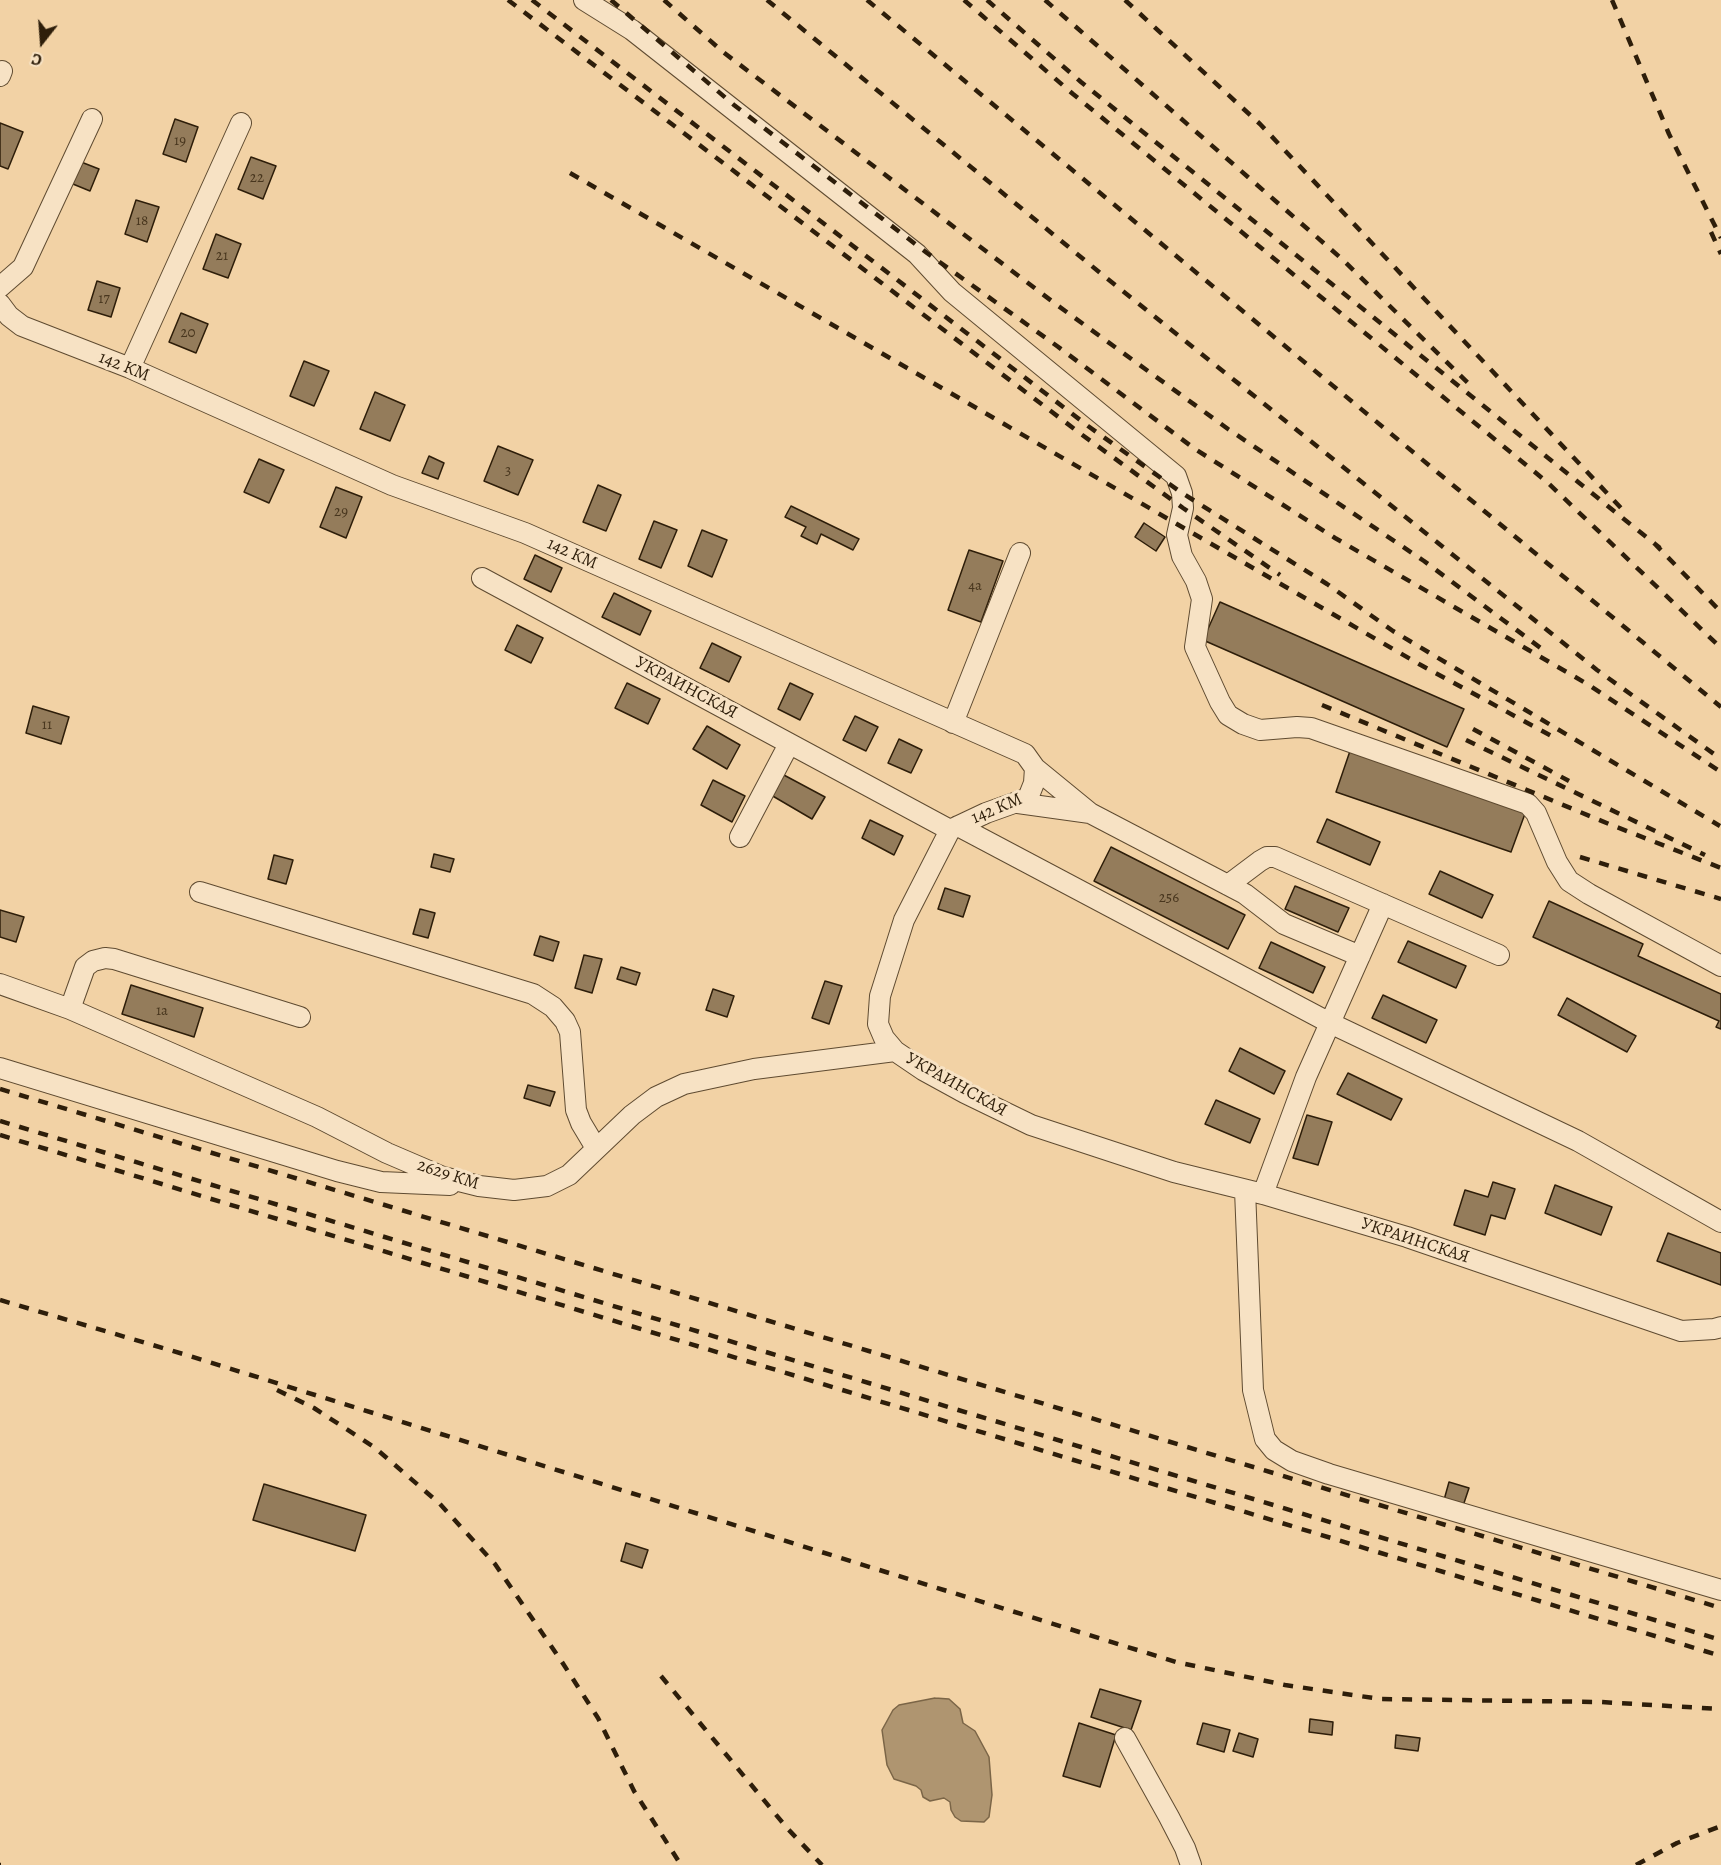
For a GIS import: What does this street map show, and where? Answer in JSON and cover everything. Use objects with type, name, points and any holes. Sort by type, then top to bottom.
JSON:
[{"type":"street","points":[[584,0],[632,30],[917,255],[952,292],[1176,476],[1182,493],[1183,508],[1177,535],[1182,555],[1196,581],[1202,599],[1195,647],[1228,715],[1260,730],[1311,728],[1528,804],[1536,813],[1557,862],[1569,881],[1721,966]]},
{"type":"street","points":[[0,287],[23,267],[92,118]]},
{"type":"street","points":[[130,368],[241,123]]},
{"type":"street","name":"142 КМ","points":[[0,304],[9,316],[22,326],[130,368],[392,485],[525,533],[1025,754],[1035,768],[1034,783],[1028,798],[986,813],[954,828]]},
{"type":"street","points":[[953,723],[1020,553]]},
{"type":"street","name":"УКРАИНСКАЯ","points":[[482,578],[789,744],[954,828],[904,920],[880,996],[878,1024],[884,1038],[895,1051],[965,1093],[1031,1125],[1173,1172],[1254,1192],[1407,1237],[1681,1331],[1721,1327]]},
{"type":"street","points":[[740,837],[789,744]]},
{"type":"street","points":[[1035,768],[1090,813],[1237,890],[1284,924],[1360,956]]},
{"type":"street","points":[[1018,803],[1090,813]]},
{"type":"street","points":[[954,828],[1330,1023],[1578,1141],[1721,1222]]},
{"type":"street","points":[[1237,890],[1260,861],[1267,857],[1275,857],[1499,955]]},
{"type":"street","points":[[200,892],[534,994],[553,1007],[565,1021],[570,1032],[576,1110],[596,1148]]},
{"type":"street","points":[[1383,904],[1254,1192],[1254,1390],[1265,1439],[1274,1450],[1292,1461],[1329,1474],[1721,1590]]},
{"type":"street","points":[[70,1009],[85,967],[93,961],[105,958],[300,1017]]},
{"type":"street","name":"2629 КМ","points":[[0,984],[70,1009],[317,1117],[387,1153],[443,1177],[479,1186],[514,1190],[547,1186],[569,1175],[632,1115],[656,1098],[684,1084],[754,1069],[895,1051]]},
{"type":"street","points":[[0,1068],[337,1171],[381,1182],[479,1186]]},
{"type":"street","points":[[1125,1738],[1169,1817],[1191,1865]]},
{"type":"shaded area","points":[[935,1698],[949,1699],[960,1709],[963,1723],[975,1731],[989,1757],[992,1795],[989,1817],[984,1822],[961,1821],[955,1817],[950,1802],[944,1798],[930,1801],[923,1797],[921,1790],[916,1786],[894,1779],[887,1765],[882,1730],[893,1710],[899,1705]]},
{"type":"building","points":[[175,119],[198,127],[186,162],[163,154]]},
{"type":"building","points":[[0,123],[23,132],[8,169],[0,166]]},
{"type":"building","points":[[251,157],[276,166],[263,199],[238,189]]},
{"type":"building","points":[[76,160],[99,169],[90,191],[68,182]]},
{"type":"building","points":[[136,200],[159,207],[147,242],[125,234]]},
{"type":"building","points":[[216,234],[241,244],[228,278],[203,269]]},
{"type":"building","points":[[97,281],[120,288],[111,317],[88,310]]},
{"type":"building","points":[[181,313],[208,324],[196,353],[169,342]]},
{"type":"building","points":[[304,361],[329,371],[314,406],[290,396]]},
{"type":"building","points":[[375,392],[405,405],[390,441],[360,429]]},
{"type":"building","points":[[498,446],[533,460],[518,495],[484,481]]},
{"type":"building","points":[[429,456],[444,463],[438,479],[422,473]]},
{"type":"building","points":[[259,459],[284,470],[269,503],[244,492]]},
{"type":"building","points":[[598,485],[621,495],[606,531],[583,522]]},
{"type":"building","points":[[336,487],[362,497],[346,538],[320,527]]},
{"type":"building","points":[[791,506],[859,539],[853,550],[821,534],[817,544],[801,536],[806,527],[785,517]]},
{"type":"building","points":[[654,521],[677,530],[661,568],[639,559]]},
{"type":"building","points":[[1144,523],[1165,537],[1156,551],[1135,537]]},
{"type":"building","points":[[702,530],[727,540],[712,577],[688,566]]},
{"type":"building","points":[[969,550],[1003,561],[981,622],[948,610]]},
{"type":"building","points":[[535,555],[562,568],[551,592],[524,579]]},
{"type":"building","points":[[614,593],[651,611],[640,635],[602,617]]},
{"type":"building","points":[[1220,602],[1464,709],[1447,747],[1203,640]]},
{"type":"building","points":[[517,625],[543,638],[531,663],[505,650]]},
{"type":"building","points":[[712,643],[741,657],[729,682],[700,668]]},
{"type":"building","points":[[627,683],[660,699],[648,724],[615,708]]},
{"type":"building","points":[[790,683],[813,694],[800,720],[778,709]]},
{"type":"building","points":[[33,706],[69,717],[61,744],[26,733]]},
{"type":"building","points":[[855,716],[878,727],[866,751],[843,740]]},
{"type":"building","points":[[707,726],[740,745],[727,769],[693,749]]},
{"type":"building","points":[[899,739],[922,750],[911,773],[888,763]]},
{"type":"building","points":[[1350,751],[1526,811],[1511,852],[1336,792]]},
{"type":"building","points":[[782,774],[825,797],[812,819],[771,795]]},
{"type":"building","points":[[713,780],[745,796],[732,822],[701,805]]},
{"type":"building","points":[[1327,819],[1380,842],[1370,865],[1317,842]]},
{"type":"building","points":[[870,820],[903,836],[894,855],[862,838]]},
{"type":"building","points":[[1111,847],[1245,915],[1228,949],[1094,881]]},
{"type":"building","points":[[434,854],[454,859],[450,872],[431,867]]},
{"type":"building","points":[[274,855],[293,860],[286,884],[268,879]]},
{"type":"building","points":[[1440,871],[1493,895],[1482,918],[1429,894]]},
{"type":"building","points":[[1295,886],[1349,908],[1338,932],[1285,909]]},
{"type":"building","points":[[945,888],[970,896],[963,917],[938,909]]},
{"type":"building","points":[[1549,901],[1643,944],[1638,956],[1721,994],[1721,1029],[1716,1027],[1719,1021],[1533,937]]},
{"type":"building","points":[[420,909],[435,913],[428,938],[413,934]]},
{"type":"building","points":[[0,910],[24,917],[16,942],[0,937]]},
{"type":"building","points":[[540,936],[559,942],[553,961],[534,955]]},
{"type":"building","points":[[1408,941],[1466,966],[1456,988],[1398,962]]},
{"type":"building","points":[[1271,942],[1325,967],[1313,993],[1259,968]]},
{"type":"building","points":[[584,955],[602,959],[592,993],[575,988]]},
{"type":"building","points":[[621,967],[640,973],[636,985],[617,979]]},
{"type":"building","points":[[825,981],[842,986],[829,1024],[812,1018]]},
{"type":"building","points":[[131,985],[203,1008],[194,1037],[122,1014]]},
{"type":"building","points":[[713,989],[734,996],[727,1017],[706,1010]]},
{"type":"building","points":[[1383,995],[1437,1020],[1426,1043],[1372,1018]]},
{"type":"building","points":[[1567,998],[1636,1036],[1627,1052],[1558,1015]]},
{"type":"building","points":[[1240,1048],[1285,1071],[1274,1094],[1229,1071]]},
{"type":"building","points":[[1348,1073],[1402,1099],[1391,1120],[1337,1094]]},
{"type":"building","points":[[528,1085],[555,1092],[550,1106],[524,1098]]},
{"type":"building","points":[[1216,1100],[1260,1119],[1250,1143],[1205,1124]]},
{"type":"building","points":[[1307,1115],[1332,1122],[1318,1165],[1293,1158]]},
{"type":"building","points":[[1493,1182],[1515,1189],[1505,1219],[1491,1215],[1485,1235],[1454,1225],[1465,1190],[1488,1197]]},
{"type":"building","points":[[1555,1185],[1612,1207],[1601,1235],[1545,1213]]},
{"type":"building","points":[[1668,1233],[1721,1253],[1721,1285],[1657,1261]]},
{"type":"building","points":[[1449,1482],[1469,1488],[1463,1506],[1444,1500]]},
{"type":"building","points":[[264,1484],[366,1515],[355,1551],[253,1520]]},
{"type":"building","points":[[626,1543],[648,1550],[642,1568],[621,1561]]},
{"type":"building","points":[[1100,1689],[1141,1701],[1131,1730],[1091,1717]]},
{"type":"building","points":[[1310,1719],[1333,1722],[1332,1735],[1309,1732]]},
{"type":"building","points":[[1079,1723],[1116,1735],[1100,1787],[1063,1776]]},
{"type":"building","points":[[1203,1723],[1230,1730],[1224,1752],[1197,1744]]},
{"type":"building","points":[[1239,1733],[1258,1739],[1253,1757],[1233,1751]]},
{"type":"building","points":[[1396,1735],[1420,1738],[1418,1751],[1395,1748]]},
{"type":"railway","points":[[508,0],[1081,434],[1280,575]]},
{"type":"railway","points":[[532,0],[1088,426],[1182,493],[1327,584],[1393,631],[1720,826]]},
{"type":"railway","points":[[611,0],[734,105],[927,253],[1195,449],[1335,538],[1589,685],[1721,772]]},
{"type":"railway","points":[[664,0],[723,52],[1057,305],[1228,429],[1424,561],[1542,649]]},
{"type":"railway","points":[[767,0],[1104,276],[1597,670],[1721,759]]},
{"type":"railway","points":[[867,0],[1721,707]]},
{"type":"railway","points":[[964,0],[1073,94],[1547,482],[1721,648]]},
{"type":"railway","points":[[987,0],[1081,82],[1660,548]]},
{"type":"railway","points":[[1045,0],[1342,259],[1471,386]]},
{"type":"railway","points":[[1125,0],[1260,124],[1621,508]]},
{"type":"railway","points":[[1612,0],[1669,134],[1721,238]]},
{"type":"railway","points":[[570,173],[1419,664],[1557,739]]},
{"type":"railway","points":[[1711,232],[1721,254]]},
{"type":"railway","points":[[1654,543],[1721,612]]},
{"type":"railway","points":[[1322,705],[1721,868]]},
{"type":"railway","points":[[1473,729],[1569,781]]},
{"type":"railway","points":[[1466,740],[1705,855]]},
{"type":"railway","points":[[1580,857],[1721,899]]},
{"type":"railway","points":[[0,1089],[1721,1608]]},
{"type":"railway","points":[[0,1121],[1721,1640]]},
{"type":"railway","points":[[0,1135],[1721,1656]]},
{"type":"railway","points":[[0,1300],[183,1354],[1176,1662],[1285,1685],[1380,1699],[1601,1702],[1721,1709]]},
{"type":"railway","points":[[277,1390],[314,1408],[374,1447],[439,1503],[495,1564],[598,1718],[634,1791],[681,1865]]},
{"type":"railway","points":[[661,1676],[787,1828],[822,1865]]},
{"type":"railway","points":[[1636,1865],[1677,1843],[1721,1826]]}]
